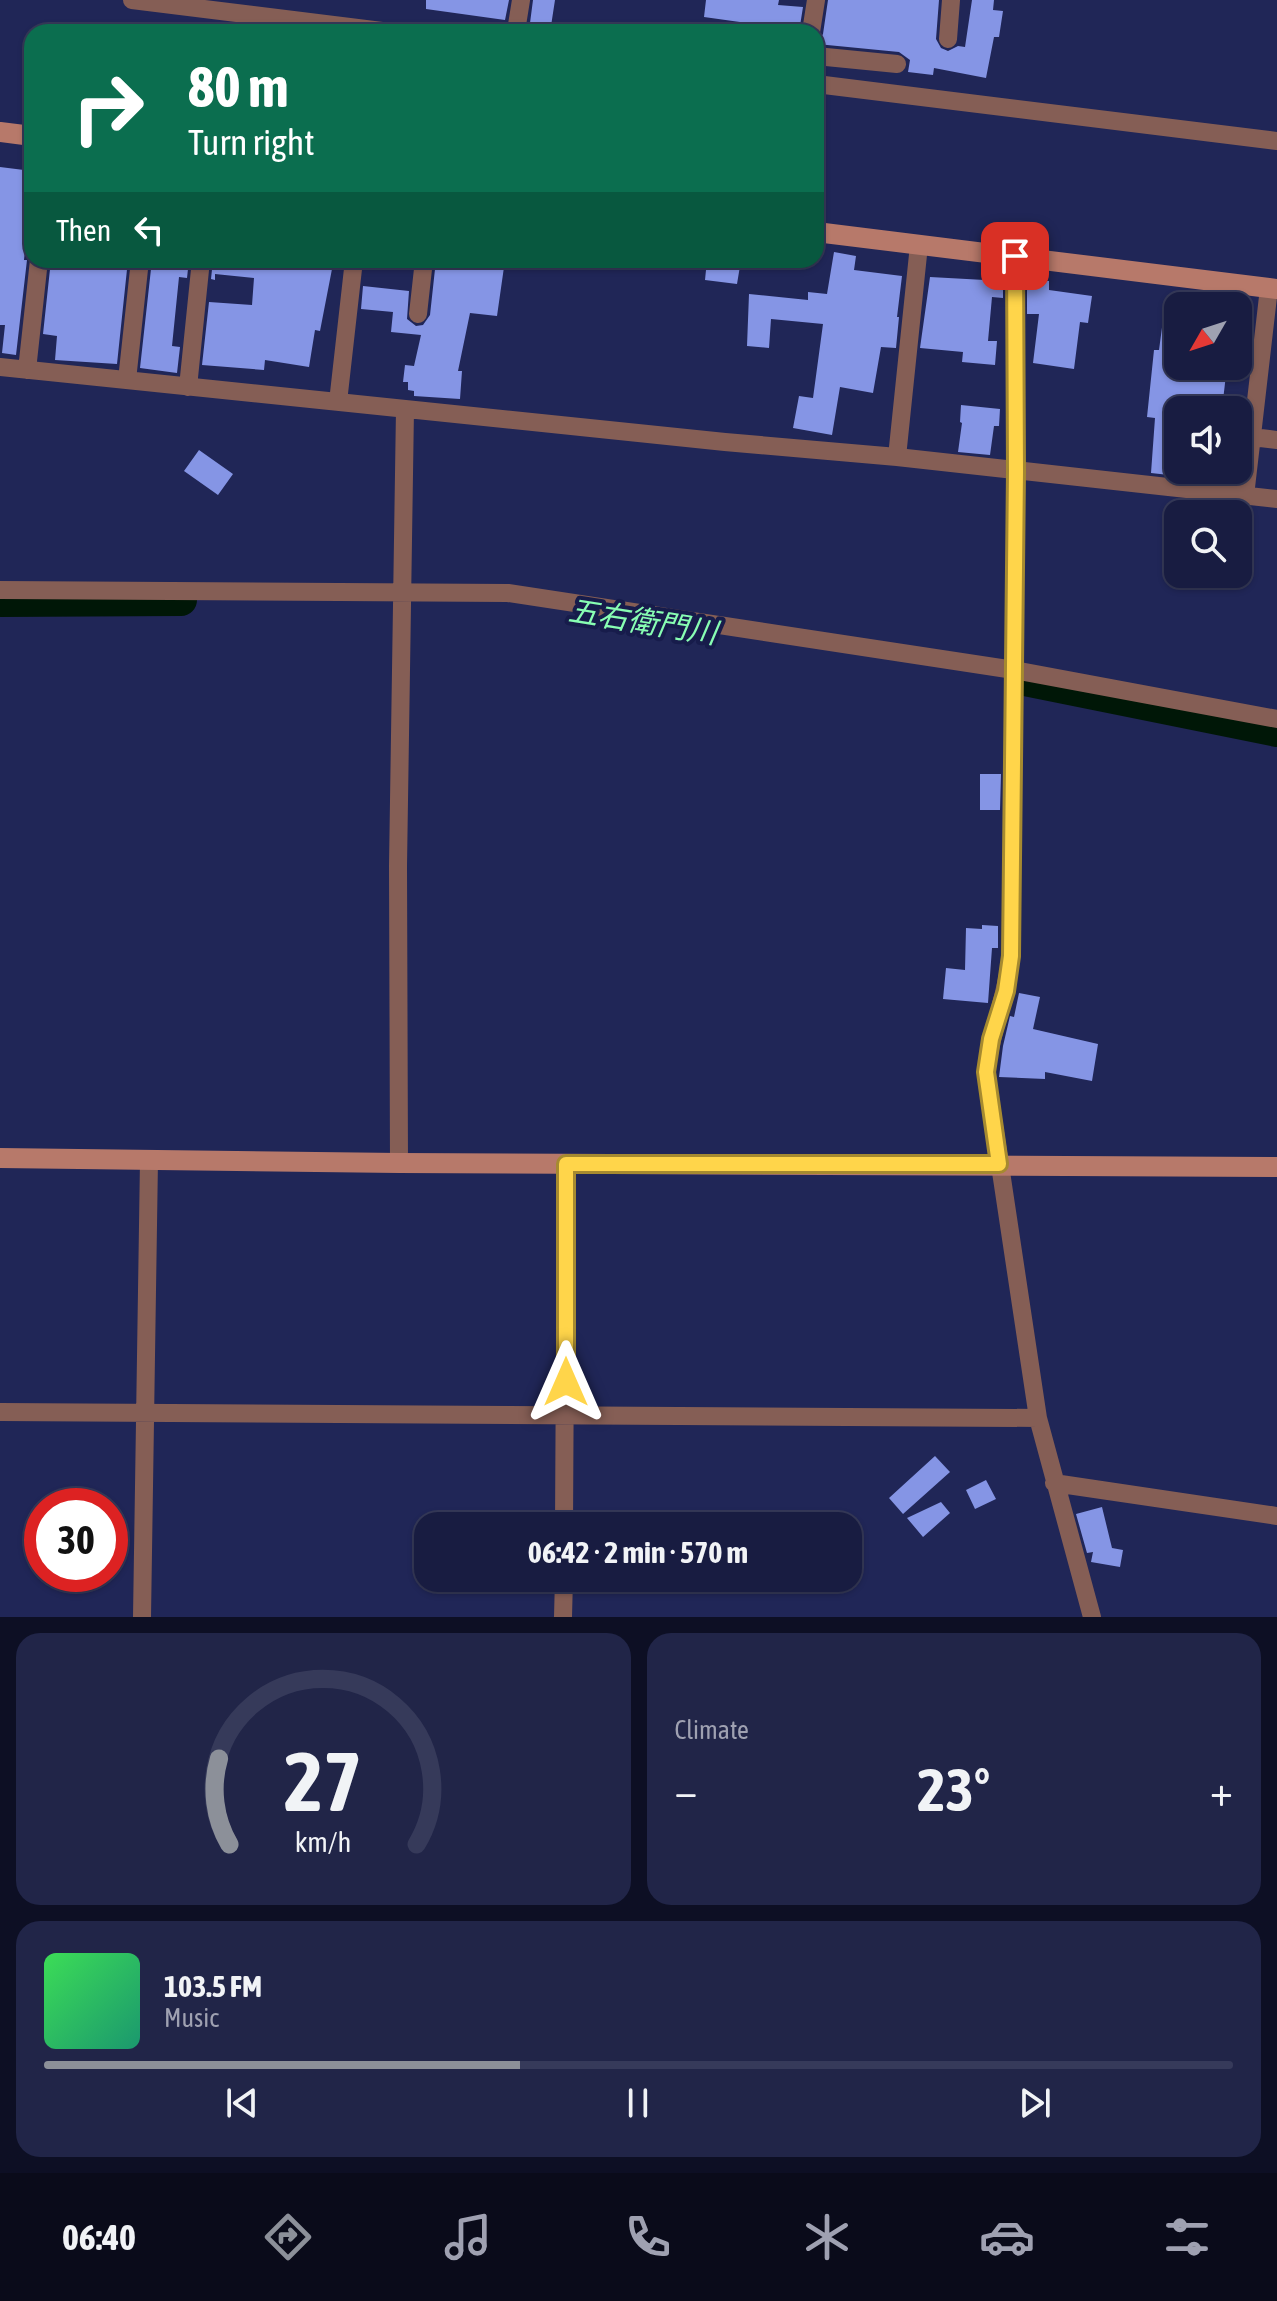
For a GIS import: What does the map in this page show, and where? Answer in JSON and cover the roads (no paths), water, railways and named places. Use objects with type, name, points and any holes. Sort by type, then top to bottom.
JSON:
[{"type":"street","points":[[132,0],[326,24]]},
{"type":"street","points":[[517,24],[521,0]]},
{"type":"street","points":[[812,24],[816,0]]},
{"type":"street","points":[[948,39],[951,0]]},
{"type":"street","points":[[824,57],[897,64]]},
{"type":"street","points":[[824,85],[1277,141]]},
{"type":"street","points":[[0,132],[24,135]]},
{"type":"street","points":[[824,233],[1273,289],[1270,346],[1252,437],[1277,440]]},
{"type":"street","points":[[897,457],[919,245]]},
{"type":"street","points":[[1015,256],[1011,956],[1006,991],[991,1039],[986,1072],[1038,1418],[1092,1617]]},
{"type":"street","points":[[27,370],[38,268]]},
{"type":"street","points":[[127,380],[139,268]]},
{"type":"street","points":[[188,387],[200,268]]},
{"type":"street","points":[[338,402],[353,268]]},
{"type":"street","points":[[418,314],[423,268]]},
{"type":"street","points":[[0,367],[897,457],[1277,499]]},
{"type":"street","points":[[399,1163],[398,866],[405,409]]},
{"type":"street","points":[[1245,496],[1246,484]]},
{"type":"street","points":[[0,590],[508,593],[1014,670],[1277,719]]},
{"type":"street","points":[[0,1158],[1277,1167]]},
{"type":"street","points":[[142,1617],[149,1160]]},
{"type":"street","points":[[564,1512],[566,1164]]},
{"type":"street","points":[[0,1412],[1038,1418]]},
{"type":"street","points":[[1054,1483],[1277,1516]]},
{"type":"street","points":[[563,1617],[564,1592]]},
{"type":"waterway","name":"五右衛門川","points":[[0,601],[181,600]]},
{"type":"waterway","name":"五右衛門川","points":[[1025,680],[1277,731]]}]
